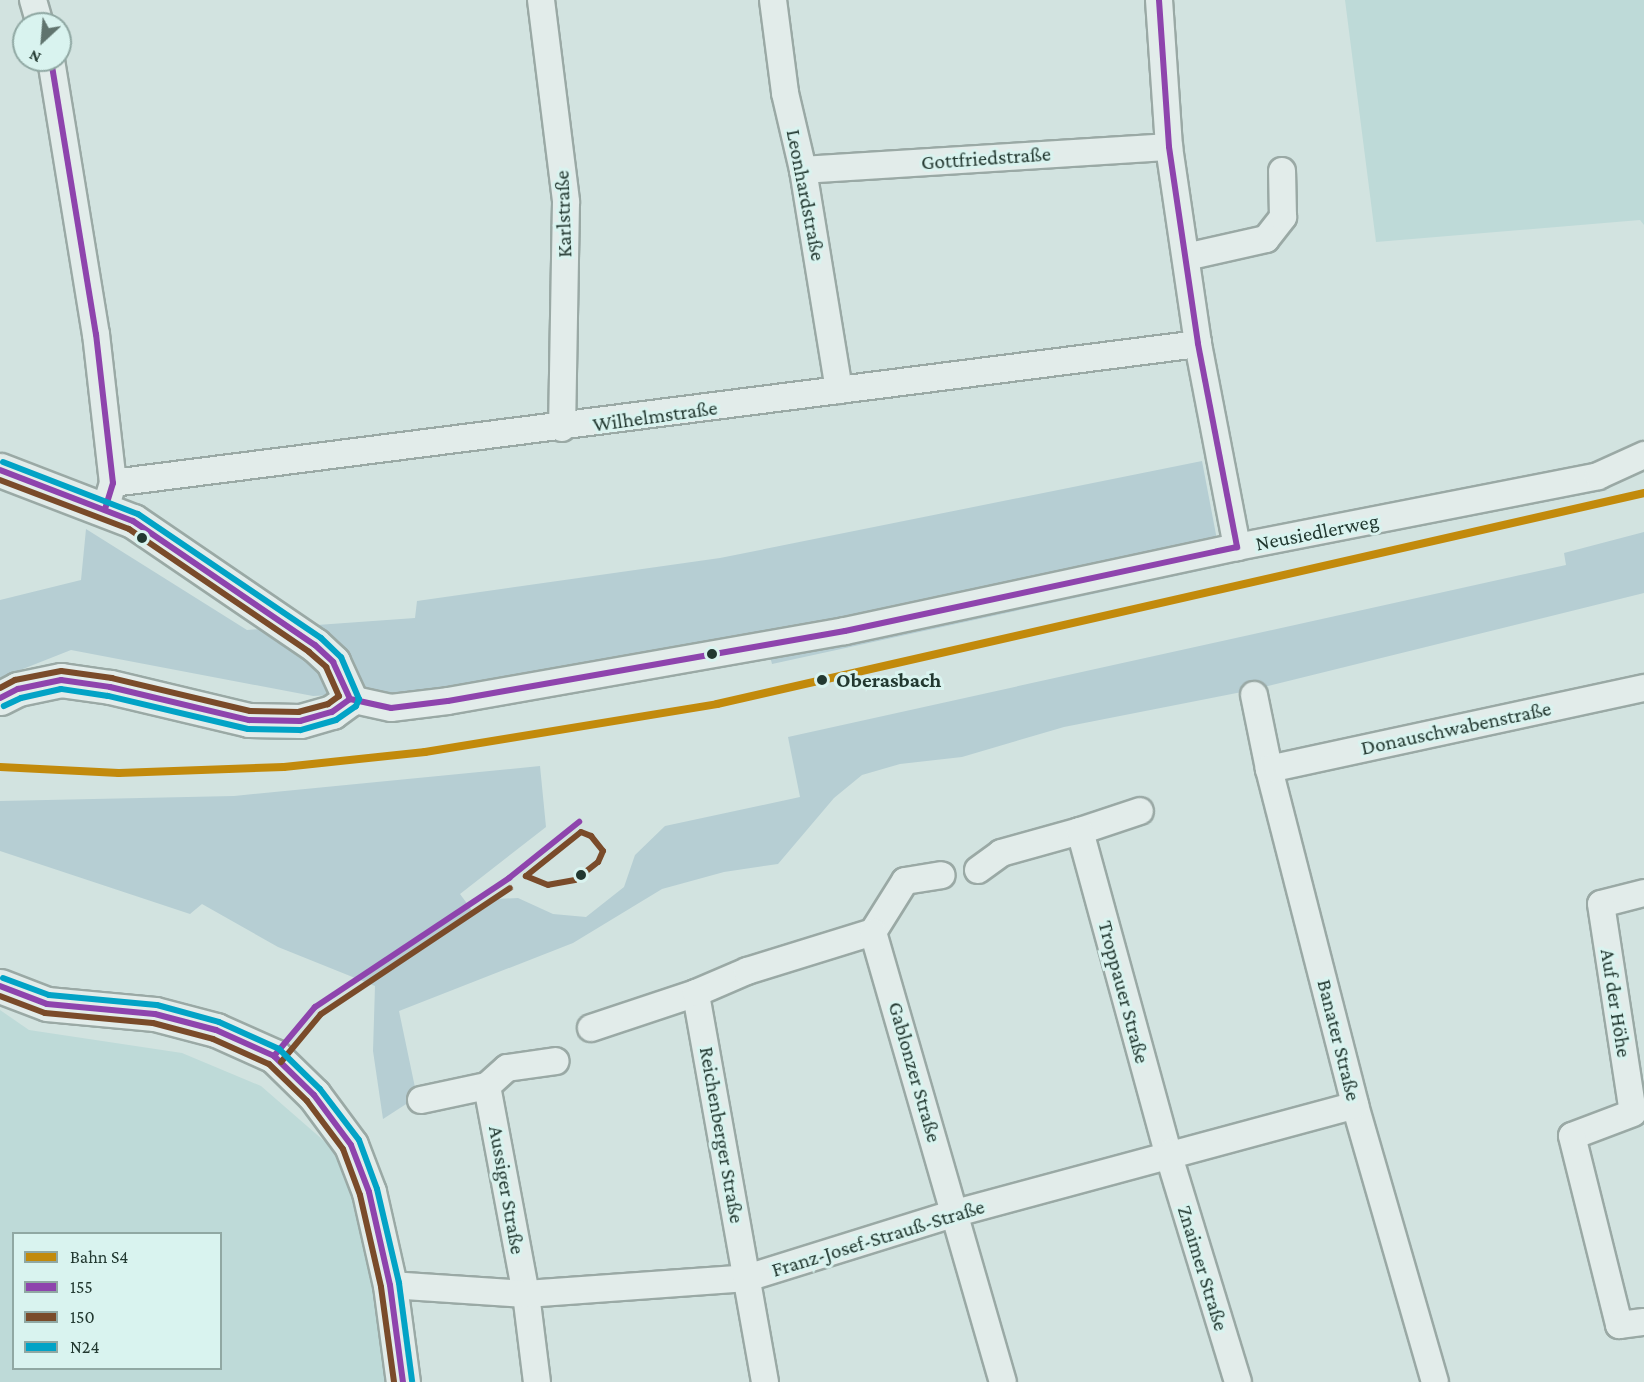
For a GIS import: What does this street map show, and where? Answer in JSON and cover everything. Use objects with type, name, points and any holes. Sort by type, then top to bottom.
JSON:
[{"type":"street","name":"Karlstraße","points":[[541,0],[566,202],[562,428]]},
{"type":"street","name":"Leonhardstraße","points":[[773,0],[785,93],[803,170],[839,390]]},
{"type":"street","points":[[1159,0],[1169,147],[1198,344],[1237,547]]},
{"type":"street","points":[[53,72],[96,334],[109,496]]},
{"type":"street","name":"Gottfriedstraße","points":[[803,170],[1169,147]]},
{"type":"street","points":[[1186,257],[1266,239],[1283,217],[1282,171]]},
{"type":"street","name":"Wilhelmstraße","points":[[109,496],[562,428],[1198,344]]},
{"type":"street","name":"Neusiedlerweg","points":[[350,699],[391,708],[448,701],[845,631],[1237,547],[1598,476],[1644,456]]},
{"type":"street","points":[[0,470],[109,496],[133,521],[315,645],[333,662],[350,699],[332,712],[300,721],[249,720],[110,687],[61,680],[18,689],[0,698]]},
{"type":"street","name":"Donauschwabenstraße","points":[[1269,769],[1644,688]]},
{"type":"street","name":"Banater Straße","points":[[1254,695],[1269,769],[1355,1105],[1435,1382]]},
{"type":"street","points":[[978,870],[1001,853],[1140,811]]},
{"type":"street","name":"Troppauer Straße","points":[[1080,831],[1168,1153]]},
{"type":"street","points":[[591,1028],[696,993],[747,971],[802,956],[873,932],[904,881],[942,874]]},
{"type":"street","name":"Auf der Höhe","points":[[1644,893],[1601,904],[1633,1113],[1572,1136],[1619,1325],[1644,1322]]},
{"type":"street","name":"Gablonzer Straße","points":[[873,932],[1003,1382]]},
{"type":"street","points":[[0,986],[47,1004],[155,1014],[216,1030],[274,1056],[314,1095],[351,1145],[369,1192],[390,1285],[403,1382]]},
{"type":"street","name":"Reichenberger Straße","points":[[696,993],[765,1382]]},
{"type":"street","points":[[421,1100],[488,1086],[507,1068],[556,1061]]},
{"type":"street","name":"Aussiger Straße","points":[[488,1086],[526,1294],[537,1382]]},
{"type":"street","name":"Franz-Josef-Strauß-Straße","points":[[390,1285],[526,1294],[747,1278],[956,1213],[1168,1153],[1355,1105]]},
{"type":"street","name":"Znaimer Straße","points":[[1168,1153],[1238,1382]]},
{"type":"shaded area","points":[[1345,0],[1644,0],[1644,225],[1640,220],[1376,242]]},
{"type":"shaded area","points":[[1202,461],[1222,566],[772,664],[764,634],[419,691],[313,696],[71,650],[0,678],[0,600],[81,580],[86,529],[247,630],[415,618],[417,601],[720,558]]},
{"type":"shaded area","points":[[1644,532],[1644,593],[1252,690],[1064,727],[962,757],[900,764],[862,775],[834,798],[778,864],[724,872],[662,889],[573,943],[399,1011],[417,1097],[383,1119],[373,1051],[375,986],[278,947],[202,904],[190,914],[0,851],[0,801],[234,796],[540,766],[546,827],[460,894],[474,913],[496,899],[518,898],[553,914],[586,917],[624,887],[635,855],[665,826],[800,797],[788,737],[1566,565],[1564,553]]},
{"type":"shaded area","points":[[0,1010],[29,1030],[182,1053],[261,1086],[346,1160],[369,1257],[388,1382],[0,1382]]},
{"type":"rail line","name":"S4","points":[[0,767],[119,773],[284,767],[425,752],[717,704],[1644,493]]},
{"type":"transit line","name":"155","points":[[1159,0],[1169,147],[1198,344],[1237,547]]},
{"type":"transit line","name":"155","points":[[53,72],[96,334],[113,483],[105,509]]},
{"type":"transit line","name":"N24","points":[[3,462],[138,514],[321,638],[341,657],[359,699],[356,706],[336,720],[300,730],[248,729],[108,696],[61,689],[21,698],[4,706]]},
{"type":"transit line","name":"155","points":[[0,470],[133,521],[315,645],[333,662],[350,699]]},
{"type":"transit line","name":"150","points":[[0,480],[129,529],[309,652],[326,667],[339,696],[328,704],[299,712],[250,711],[112,678],[61,671],[15,680],[0,688]]},
{"type":"transit line","name":"155","points":[[350,699],[391,708],[448,701],[845,631],[1237,547]]},
{"type":"transit line","name":"155","points":[[0,698],[18,689],[61,680],[110,687],[249,720],[300,721],[332,712],[350,699]]},
{"type":"transit line","name":"155","points":[[274,1056],[315,1007],[509,878],[579,822]]},
{"type":"transit line","name":"150","points":[[581,832],[591,836],[603,851],[598,862],[575,880],[548,885],[526,876],[581,832]]},
{"type":"transit line","name":"150","points":[[281,1062],[321,1014],[510,888]]},
{"type":"transit line","name":"N24","points":[[3,978],[49,995],[157,1005],[219,1022],[279,1049],[320,1089],[359,1140],[377,1189],[399,1283],[412,1381]]},
{"type":"transit line","name":"155","points":[[0,986],[47,1004],[155,1014],[216,1030],[274,1056],[314,1095],[351,1145],[369,1192],[390,1285],[403,1382]]},
{"type":"transit line","name":"150","points":[[0,996],[45,1013],[153,1023],[213,1039],[269,1064],[307,1101],[343,1149],[360,1195],[381,1287],[394,1382]]},
{"type":"place","name":"Oberasbach","points":[[822,680]]}]
